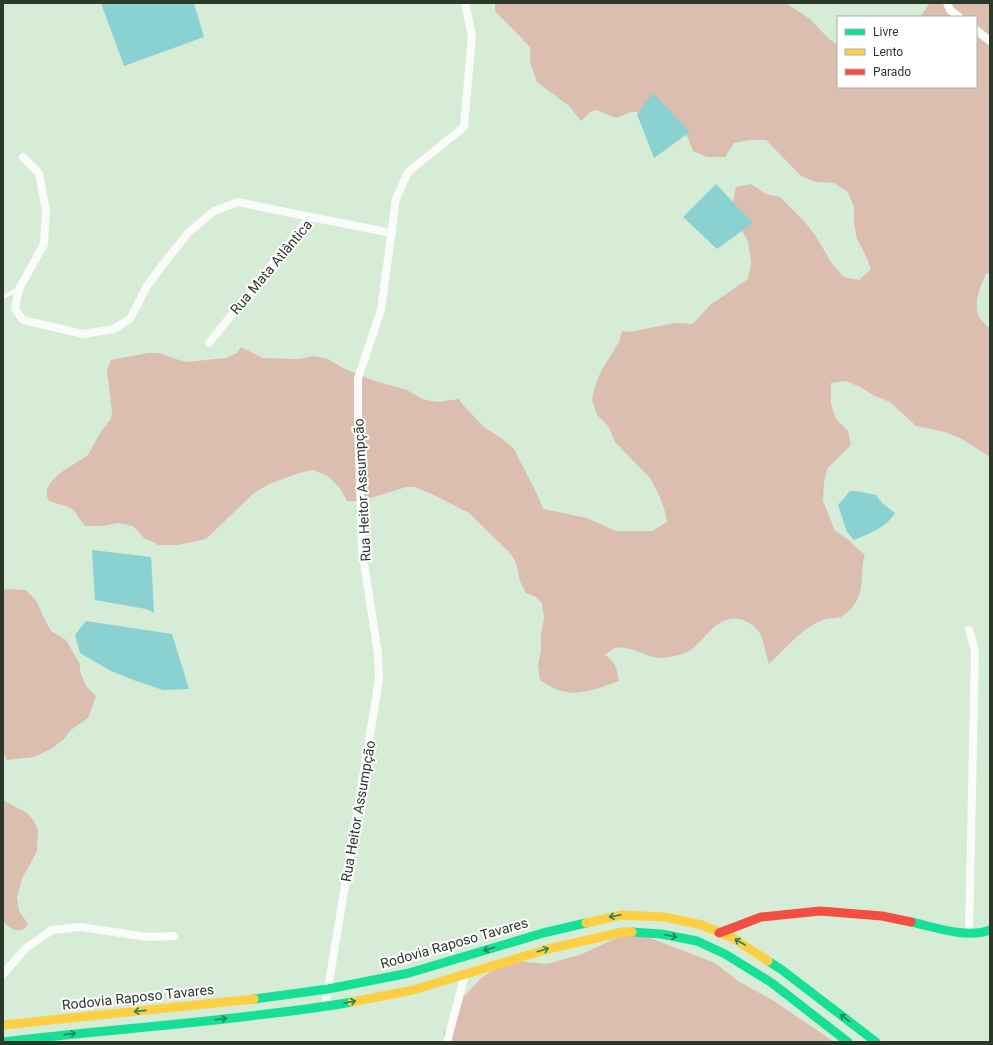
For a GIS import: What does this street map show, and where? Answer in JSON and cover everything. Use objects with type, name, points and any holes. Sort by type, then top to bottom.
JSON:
[{"type":"main road","points":[[719,933],[761,917],[820,911],[882,916],[957,932],[982,932],[990,930]]},
{"type":"main road","name":"Rodovia Raposo Tavares","points":[[3,1025],[243,1000],[328,989],[409,973],[543,932],[622,915],[664,917],[702,925],[733,938],[782,970],[876,1042]]},
{"type":"main road","points":[[3,1042],[86,1032],[183,1024],[325,1007],[413,990],[548,949],[623,932],[662,934],[697,941],[725,954],[772,983],[848,1042]]},
{"type":"street","name":"Rua Heitor Assumpção","points":[[325,1007],[380,680],[378,654],[362,550],[358,378],[380,310],[396,199],[408,172],[464,127],[472,36],[465,3]]},
{"type":"street","points":[[947,3],[950,10],[958,16]]},
{"type":"street","points":[[977,31],[990,41]]},
{"type":"street","points":[[23,157],[39,173],[46,211],[44,244],[20,289],[15,309],[23,320],[83,334],[114,328],[130,320],[147,286],[164,263],[190,232],[214,211],[238,202],[310,217]]},
{"type":"street","name":"Rua Mata Atlântica","points":[[209,344],[310,217],[392,233]]},
{"type":"street","points":[[969,630],[975,650],[969,932]]},
{"type":"street","points":[[3,974],[26,948],[52,930],[80,927],[148,937],[174,936]]},
{"type":"street","points":[[447,1042],[465,974]]},
{"type":"lane","points":[[3,297],[20,289]]},
{"type":"shaded area","points":[[495,3],[786,3],[810,19],[829,39],[837,44],[837,88],[977,88],[977,16],[921,16],[930,3],[990,3],[990,273],[986,274],[978,295],[977,312],[981,320],[990,329],[990,457],[960,438],[945,432],[916,426],[890,402],[875,396],[860,387],[846,381],[831,383],[831,404],[836,419],[848,431],[851,445],[827,469],[824,483],[823,501],[835,531],[849,540],[865,554],[859,596],[852,608],[845,614],[839,618],[825,619],[808,628],[794,639],[769,664],[763,639],[759,632],[748,622],[739,619],[732,619],[725,620],[713,628],[692,649],[674,656],[657,658],[628,648],[615,648],[605,655],[615,666],[619,681],[587,691],[570,693],[550,686],[540,680],[538,665],[544,618],[542,603],[536,597],[526,593],[520,581],[516,563],[511,554],[469,513],[432,494],[414,487],[406,487],[361,501],[347,501],[340,488],[328,476],[313,470],[299,473],[269,484],[254,493],[206,539],[177,545],[159,545],[144,538],[133,526],[118,523],[103,526],[85,526],[74,511],[49,501],[47,497],[47,490],[50,483],[60,473],[88,455],[100,433],[111,419],[112,412],[107,370],[111,360],[148,353],[158,353],[185,362],[226,358],[237,353],[241,347],[263,358],[299,359],[314,356],[328,359],[343,368],[372,380],[407,390],[422,399],[437,402],[459,399],[485,428],[500,437],[514,449],[543,509],[587,518],[616,531],[652,531],[667,522],[664,508],[650,478],[615,442],[609,427],[597,415],[592,400],[595,386],[601,371],[619,342],[622,331],[629,332],[675,323],[693,324],[710,305],[748,279],[751,262],[748,241],[731,212],[736,187],[751,184],[766,194],[780,197],[804,221],[815,235],[833,265],[844,277],[859,280],[871,269],[857,239],[854,224],[854,207],[848,192],[834,183],[816,182],[801,176],[766,140],[749,140],[734,143],[725,157],[707,157],[693,151],[687,136],[678,121],[649,112],[631,112],[616,118],[597,110],[590,112],[581,121],[569,106],[537,82],[530,62],[530,47],[495,11]]},
{"type":"shaded area","points":[[3,590],[26,590],[37,602],[51,631],[66,640],[80,664],[80,671],[86,686],[96,696],[88,718],[71,730],[63,740],[51,749],[34,757],[7,760],[3,752]]},
{"type":"shaded area","points":[[3,800],[27,813],[34,821],[38,830],[37,851],[22,879],[17,897],[19,911],[28,924],[22,930],[12,929],[3,921]]},
{"type":"shaded area","points":[[632,931],[715,963],[738,981],[774,1001],[834,1042],[444,1042],[444,1032],[456,1021],[464,995],[465,996],[481,978],[506,962],[518,961],[547,964],[582,954]]},
{"type":"water","points":[[101,3],[194,3],[204,37],[124,66]]},
{"type":"water","points":[[653,93],[690,132],[654,158],[637,114]]},
{"type":"water","points":[[716,184],[753,223],[717,249],[683,217]]},
{"type":"water","points":[[850,491],[876,495],[882,503],[895,513],[887,523],[854,540],[847,532],[838,505]]},
{"type":"water","points":[[92,550],[151,557],[154,613],[146,609],[95,600]]},
{"type":"water","points":[[86,621],[172,634],[189,689],[163,690],[111,671],[80,653],[75,635]]},
{"type":"traffic: fast","points":[[911,922],[961,933],[990,930]]},
{"type":"traffic: fast","points":[[254,999],[328,989],[409,973],[543,933],[586,923]]},
{"type":"traffic: fast","points":[[632,932],[661,934],[697,941],[725,954],[772,983],[848,1042]]},
{"type":"traffic: fast","points":[[768,961],[876,1042]]},
{"type":"traffic: fast","points":[[3,1042],[219,1020],[352,1002]]},
{"type":"traffic: slow","points":[[586,923],[622,915],[664,917],[702,925],[733,938],[768,961]]},
{"type":"traffic: slow","points":[[352,1002],[413,990],[548,949],[623,932],[632,932]]},
{"type":"traffic: slow","points":[[3,1025],[254,999]]},
{"type":"traffic: jam","points":[[719,933],[761,917],[820,911],[882,916],[911,922]]}]
